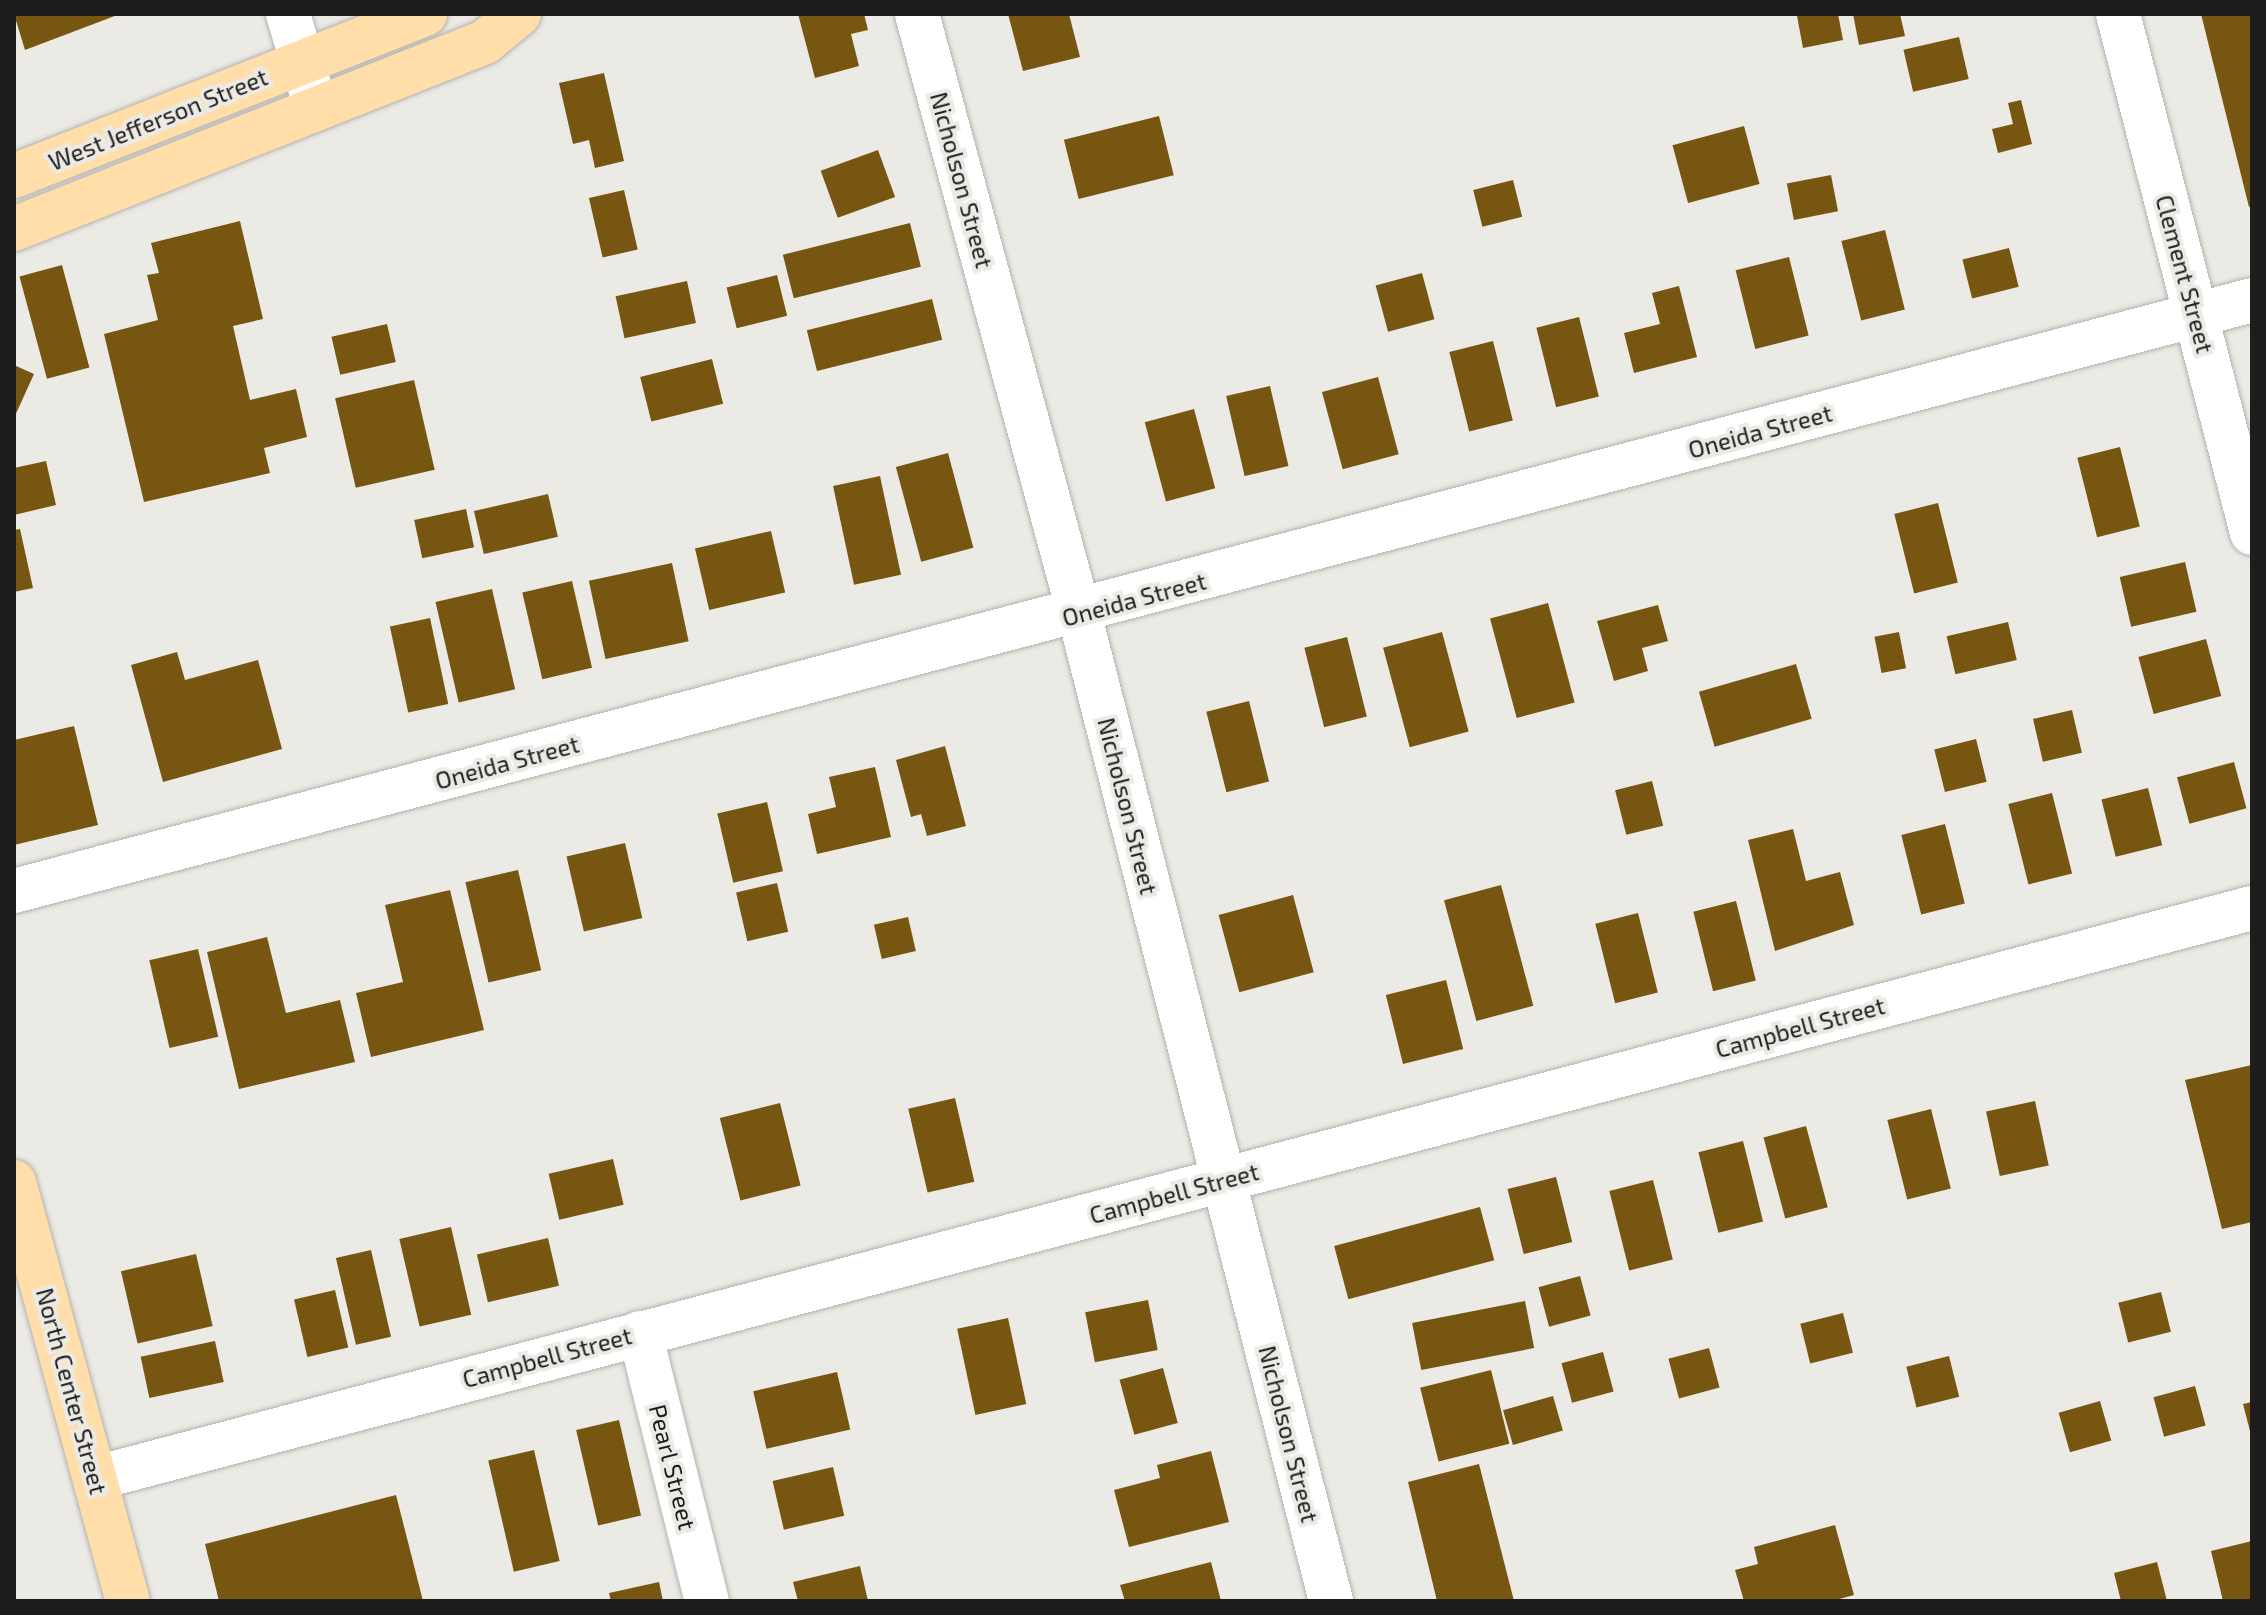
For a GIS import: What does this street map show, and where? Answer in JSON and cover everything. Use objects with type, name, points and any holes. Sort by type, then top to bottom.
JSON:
[{"type":"main road","name":"West Jefferson Street","points":[[14,176],[425,14]]},
{"type":"main road","points":[[14,229],[485,42],[519,14]]},
{"type":"main road","name":"North Center Street","points":[[14,1182],[128,1601]]},
{"type":"street","points":[[288,14],[316,108]]},
{"type":"street","name":"Nicholson Street","points":[[917,14],[1079,613],[1226,1179],[1331,1601]]},
{"type":"street","name":"Clement Street","points":[[2118,14],[2252,533]]},
{"type":"street","name":"Oneida Street","points":[[14,891],[1079,613],[2252,300]]},
{"type":"street","name":"Campbell Street","points":[[96,1478],[2252,908]]},
{"type":"street","name":"Pearl Street","points":[[640,1333],[707,1601]]},
{"type":"building","points":[[14,14],[120,14],[25,50]]},
{"type":"building","points":[[798,14],[864,14],[868,30],[851,34],[859,66],[815,78]]},
{"type":"building","points":[[1008,14],[1069,14],[1080,57],[1023,71]]},
{"type":"building","points":[[1838,14],[1843,40],[1803,48],[1797,16]]},
{"type":"building","points":[[1853,14],[1900,14],[1905,36],[1859,45]]},
{"type":"building","points":[[2201,14],[2252,14],[2252,206],[2249,207]]},
{"type":"building","points":[[1959,37],[1969,79],[1913,92],[1903,50]]},
{"type":"building","points":[[604,73],[624,161],[595,168],[589,140],[573,144],[559,83]]},
{"type":"building","points":[[2021,100],[2032,144],[1998,153],[1992,129],[2013,124],[2008,103]]},
{"type":"building","points":[[1159,116],[1174,175],[1079,199],[1064,140]]},
{"type":"building","points":[[1744,126],[1760,184],[1688,203],[1673,145]]},
{"type":"building","points":[[878,150],[895,197],[838,218],[821,171]]},
{"type":"building","points":[[1831,175],[1838,211],[1794,220],[1787,184]]},
{"type":"building","points":[[1513,180],[1522,217],[1482,227],[1473,190]]},
{"type":"building","points":[[624,190],[638,249],[603,258],[589,198]]},
{"type":"building","points":[[240,221],[263,319],[233,326],[250,400],[296,389],[307,437],[264,448],[270,473],[144,502],[104,334],[158,320],[147,275],[159,273],[151,243]]},
{"type":"building","points":[[910,223],[921,267],[794,298],[783,255]]},
{"type":"building","points":[[1885,230],[1905,310],[1861,320],[1841,241]]},
{"type":"building","points":[[2009,248],[2019,287],[1972,298],[1962,260]]},
{"type":"building","points":[[1789,257],[1809,336],[1755,349],[1736,270]]},
{"type":"building","points":[[62,265],[89,367],[47,379],[19,276]]},
{"type":"building","points":[[1422,273],[1434,319],[1388,332],[1376,285]]},
{"type":"building","points":[[777,275],[787,316],[737,328],[727,288]]},
{"type":"building","points":[[687,281],[696,323],[625,338],[616,296]]},
{"type":"building","points":[[1679,286],[1697,357],[1634,373],[1624,333],[1660,324],[1652,293]]},
{"type":"building","points":[[932,299],[942,340],[817,371],[807,330]]},
{"type":"building","points":[[1579,317],[1599,397],[1556,407],[1536,328]]},
{"type":"building","points":[[387,324],[396,362],[340,375],[331,337]]},
{"type":"building","points":[[1493,341],[1513,421],[1469,431],[1449,352]]},
{"type":"building","points":[[712,359],[723,404],[651,422],[640,377]]},
{"type":"building","points":[[14,365],[34,374],[14,418]]},
{"type":"building","points":[[1378,377],[1399,454],[1343,469],[1322,392]]},
{"type":"building","points":[[414,380],[435,470],[356,488],[335,398]]},
{"type":"building","points":[[1270,386],[1288,466],[1245,476],[1226,396]]},
{"type":"building","points":[[1194,409],[1215,488],[1166,501],[1145,422]]},
{"type":"building","points":[[2120,447],[2140,527],[2097,537],[2077,458]]},
{"type":"building","points":[[948,453],[973,548],[921,562],[896,467]]},
{"type":"building","points":[[46,461],[56,505],[14,515],[14,468]]},
{"type":"building","points":[[880,476],[901,575],[854,585],[833,486]]},
{"type":"building","points":[[548,494],[558,537],[484,554],[474,511]]},
{"type":"building","points":[[1938,503],[1958,583],[1914,593],[1894,514]]},
{"type":"building","points":[[466,509],[474,547],[422,558],[414,520]]},
{"type":"building","points":[[20,529],[33,588],[14,592],[14,530]]},
{"type":"building","points":[[771,531],[785,592],[709,610],[695,549]]},
{"type":"building","points":[[2185,562],[2196,612],[2131,627],[2120,577]]},
{"type":"building","points":[[672,563],[689,641],[605,659],[589,581]]},
{"type":"building","points":[[572,581],[592,668],[542,679],[522,592]]},
{"type":"building","points":[[492,589],[515,689],[459,702],[435,602]]},
{"type":"building","points":[[1548,603],[1575,702],[1517,718],[1490,619]]},
{"type":"building","points":[[1658,605],[1668,641],[1642,648],[1648,671],[1614,681],[1597,621]]},
{"type":"building","points":[[430,618],[448,704],[408,713],[390,627]]},
{"type":"building","points":[[2008,622],[2017,660],[1955,674],[1947,636]]},
{"type":"building","points":[[1442,632],[1469,731],[1410,747],[1383,648]]},
{"type":"building","points":[[1899,632],[1906,668],[1882,673],[1874,637]]},
{"type":"building","points":[[1347,637],[1367,717],[1324,727],[1304,648]]},
{"type":"building","points":[[2206,639],[2221,696],[2154,714],[2138,657]]},
{"type":"building","points":[[177,652],[185,680],[258,660],[282,749],[163,782],[131,665]]},
{"type":"building","points":[[1796,664],[1812,719],[1715,747],[1699,692]]},
{"type":"building","points":[[1249,701],[1269,782],[1226,792],[1206,712]]},
{"type":"building","points":[[2072,710],[2082,753],[2043,762],[2033,719]]},
{"type":"building","points":[[74,726],[98,825],[14,845],[14,740]]},
{"type":"building","points":[[1976,739],[1987,782],[1945,792],[1934,749]]},
{"type":"building","points":[[945,746],[966,826],[927,836],[921,814],[911,817],[896,760]]},
{"type":"building","points":[[2234,762],[2246,808],[2189,824],[2177,777]]},
{"type":"building","points":[[875,767],[891,837],[817,854],[808,814],[836,807],[829,777]]},
{"type":"building","points":[[1652,781],[1663,826],[1626,835],[1615,790]]},
{"type":"building","points":[[2148,788],[2162,845],[2116,857],[2101,800]]},
{"type":"building","points":[[2052,793],[2072,874],[2028,884],[2008,804]]},
{"type":"building","points":[[767,802],[783,871],[733,883],[717,813]]},
{"type":"building","points":[[1945,824],[1965,904],[1921,914],[1901,835]]},
{"type":"building","points":[[1793,829],[1806,881],[1840,872],[1854,925],[1775,951],[1748,840]]},
{"type":"building","points":[[625,843],[642,918],[584,932],[567,856]]},
{"type":"building","points":[[518,870],[541,970],[489,983],[465,882]]},
{"type":"building","points":[[777,883],[788,932],[747,941],[736,892]]},
{"type":"building","points":[[1501,885],[1533,1006],[1476,1021],[1444,900]]},
{"type":"building","points":[[450,890],[484,1030],[371,1057],[356,993],[403,982],[385,905]]},
{"type":"building","points":[[1293,895],[1314,972],[1239,992],[1219,915]]},
{"type":"building","points":[[1736,901],[1756,981],[1713,991],[1693,912]]},
{"type":"building","points":[[1638,913],[1658,993],[1615,1003],[1595,924]]},
{"type":"building","points":[[908,917],[916,951],[882,959],[874,925]]},
{"type":"building","points":[[267,937],[286,1013],[340,1000],[355,1062],[239,1089],[207,952]]},
{"type":"building","points":[[198,949],[218,1037],[170,1048],[149,960]]},
{"type":"building","points":[[1446,980],[1463,1049],[1403,1064],[1386,995]]},
{"type":"building","points":[[2252,1065],[2252,1222],[2222,1229],[2185,1080]]},
{"type":"building","points":[[955,1098],[974,1182],[928,1193],[908,1109]]},
{"type":"building","points":[[2035,1101],[2049,1166],[2000,1176],[1986,1111]]},
{"type":"building","points":[[780,1103],[801,1185],[740,1200],[720,1118]]},
{"type":"building","points":[[1931,1109],[1951,1189],[1907,1199],[1887,1120]]},
{"type":"building","points":[[1806,1126],[1828,1207],[1785,1219],[1763,1137]]},
{"type":"building","points":[[1743,1141],[1763,1222],[1718,1233],[1698,1152]]},
{"type":"building","points":[[613,1159],[624,1205],[559,1220],[549,1174]]},
{"type":"building","points":[[1556,1177],[1572,1242],[1524,1254],[1507,1189]]},
{"type":"building","points":[[1653,1180],[1673,1260],[1629,1270],[1609,1191]]},
{"type":"building","points":[[1480,1207],[1494,1260],[1348,1299],[1334,1246]]},
{"type":"building","points":[[451,1227],[471,1315],[420,1327],[399,1239]]},
{"type":"building","points":[[548,1238],[559,1286],[488,1302],[477,1254]]},
{"type":"building","points":[[371,1250],[391,1337],[356,1345],[336,1258]]},
{"type":"building","points":[[196,1254],[213,1326],[138,1343],[121,1271]]},
{"type":"building","points":[[1580,1276],[1591,1316],[1549,1327],[1538,1287]]},
{"type":"building","points":[[335,1290],[348,1347],[307,1357],[294,1299]]},
{"type":"building","points":[[2161,1292],[2171,1332],[2128,1342],[2118,1303]]},
{"type":"building","points":[[1148,1300],[1158,1350],[1095,1362],[1085,1312]]},
{"type":"building","points":[[1525,1301],[1534,1348],[1421,1370],[1412,1323]]},
{"type":"building","points":[[1843,1313],[1853,1353],[1810,1363],[1800,1324]]},
{"type":"building","points":[[1008,1318],[1026,1404],[975,1415],[957,1329]]},
{"type":"building","points":[[215,1341],[224,1382],[149,1398],[141,1357]]},
{"type":"building","points":[[1709,1348],[1720,1388],[1679,1398],[1668,1359]]},
{"type":"building","points":[[1603,1352],[1614,1392],[1572,1403],[1561,1363]]},
{"type":"building","points":[[1949,1356],[1959,1397],[1916,1407],[1906,1367]]},
{"type":"building","points":[[1163,1368],[1178,1423],[1134,1435],[1120,1380]]},
{"type":"building","points":[[1491,1370],[1509,1444],[1439,1461],[1420,1388]]},
{"type":"building","points":[[837,1372],[850,1429],[766,1449],[753,1391]]},
{"type":"building","points":[[2195,1386],[2206,1426],[2164,1437],[2153,1397]]},
{"type":"building","points":[[1553,1396],[1563,1431],[1513,1445],[1503,1410]]},
{"type":"building","points":[[2100,1401],[2111,1440],[2070,1452],[2059,1413]]},
{"type":"building","points":[[2252,1402],[2252,1434],[2251,1435],[2243,1404]]},
{"type":"building","points":[[619,1420],[641,1515],[598,1525],[576,1430]]},
{"type":"building","points":[[534,1450],[560,1561],[514,1572],[488,1461]]},
{"type":"building","points":[[1211,1451],[1229,1522],[1129,1547],[1114,1490],[1160,1478],[1157,1465]]},
{"type":"building","points":[[1479,1464],[1514,1601],[1437,1601],[1408,1482]]},
{"type":"building","points":[[833,1467],[844,1516],[784,1530],[773,1481]]},
{"type":"building","points":[[396,1495],[423,1601],[219,1601],[205,1544]]},
{"type":"building","points":[[1835,1525],[1854,1595],[1832,1601],[1744,1601],[1735,1570],[1758,1564],[1754,1547]]},
{"type":"building","points":[[2252,1541],[2252,1601],[2223,1601],[2211,1551]]},
{"type":"building","points":[[1211,1562],[1221,1601],[1125,1601],[1120,1585]]},
{"type":"building","points":[[2157,1562],[2167,1601],[2121,1601],[2114,1573]]},
{"type":"building","points":[[860,1566],[868,1601],[798,1601],[793,1582]]},
{"type":"building","points":[[659,1582],[663,1601],[611,1601],[609,1593]]}]
